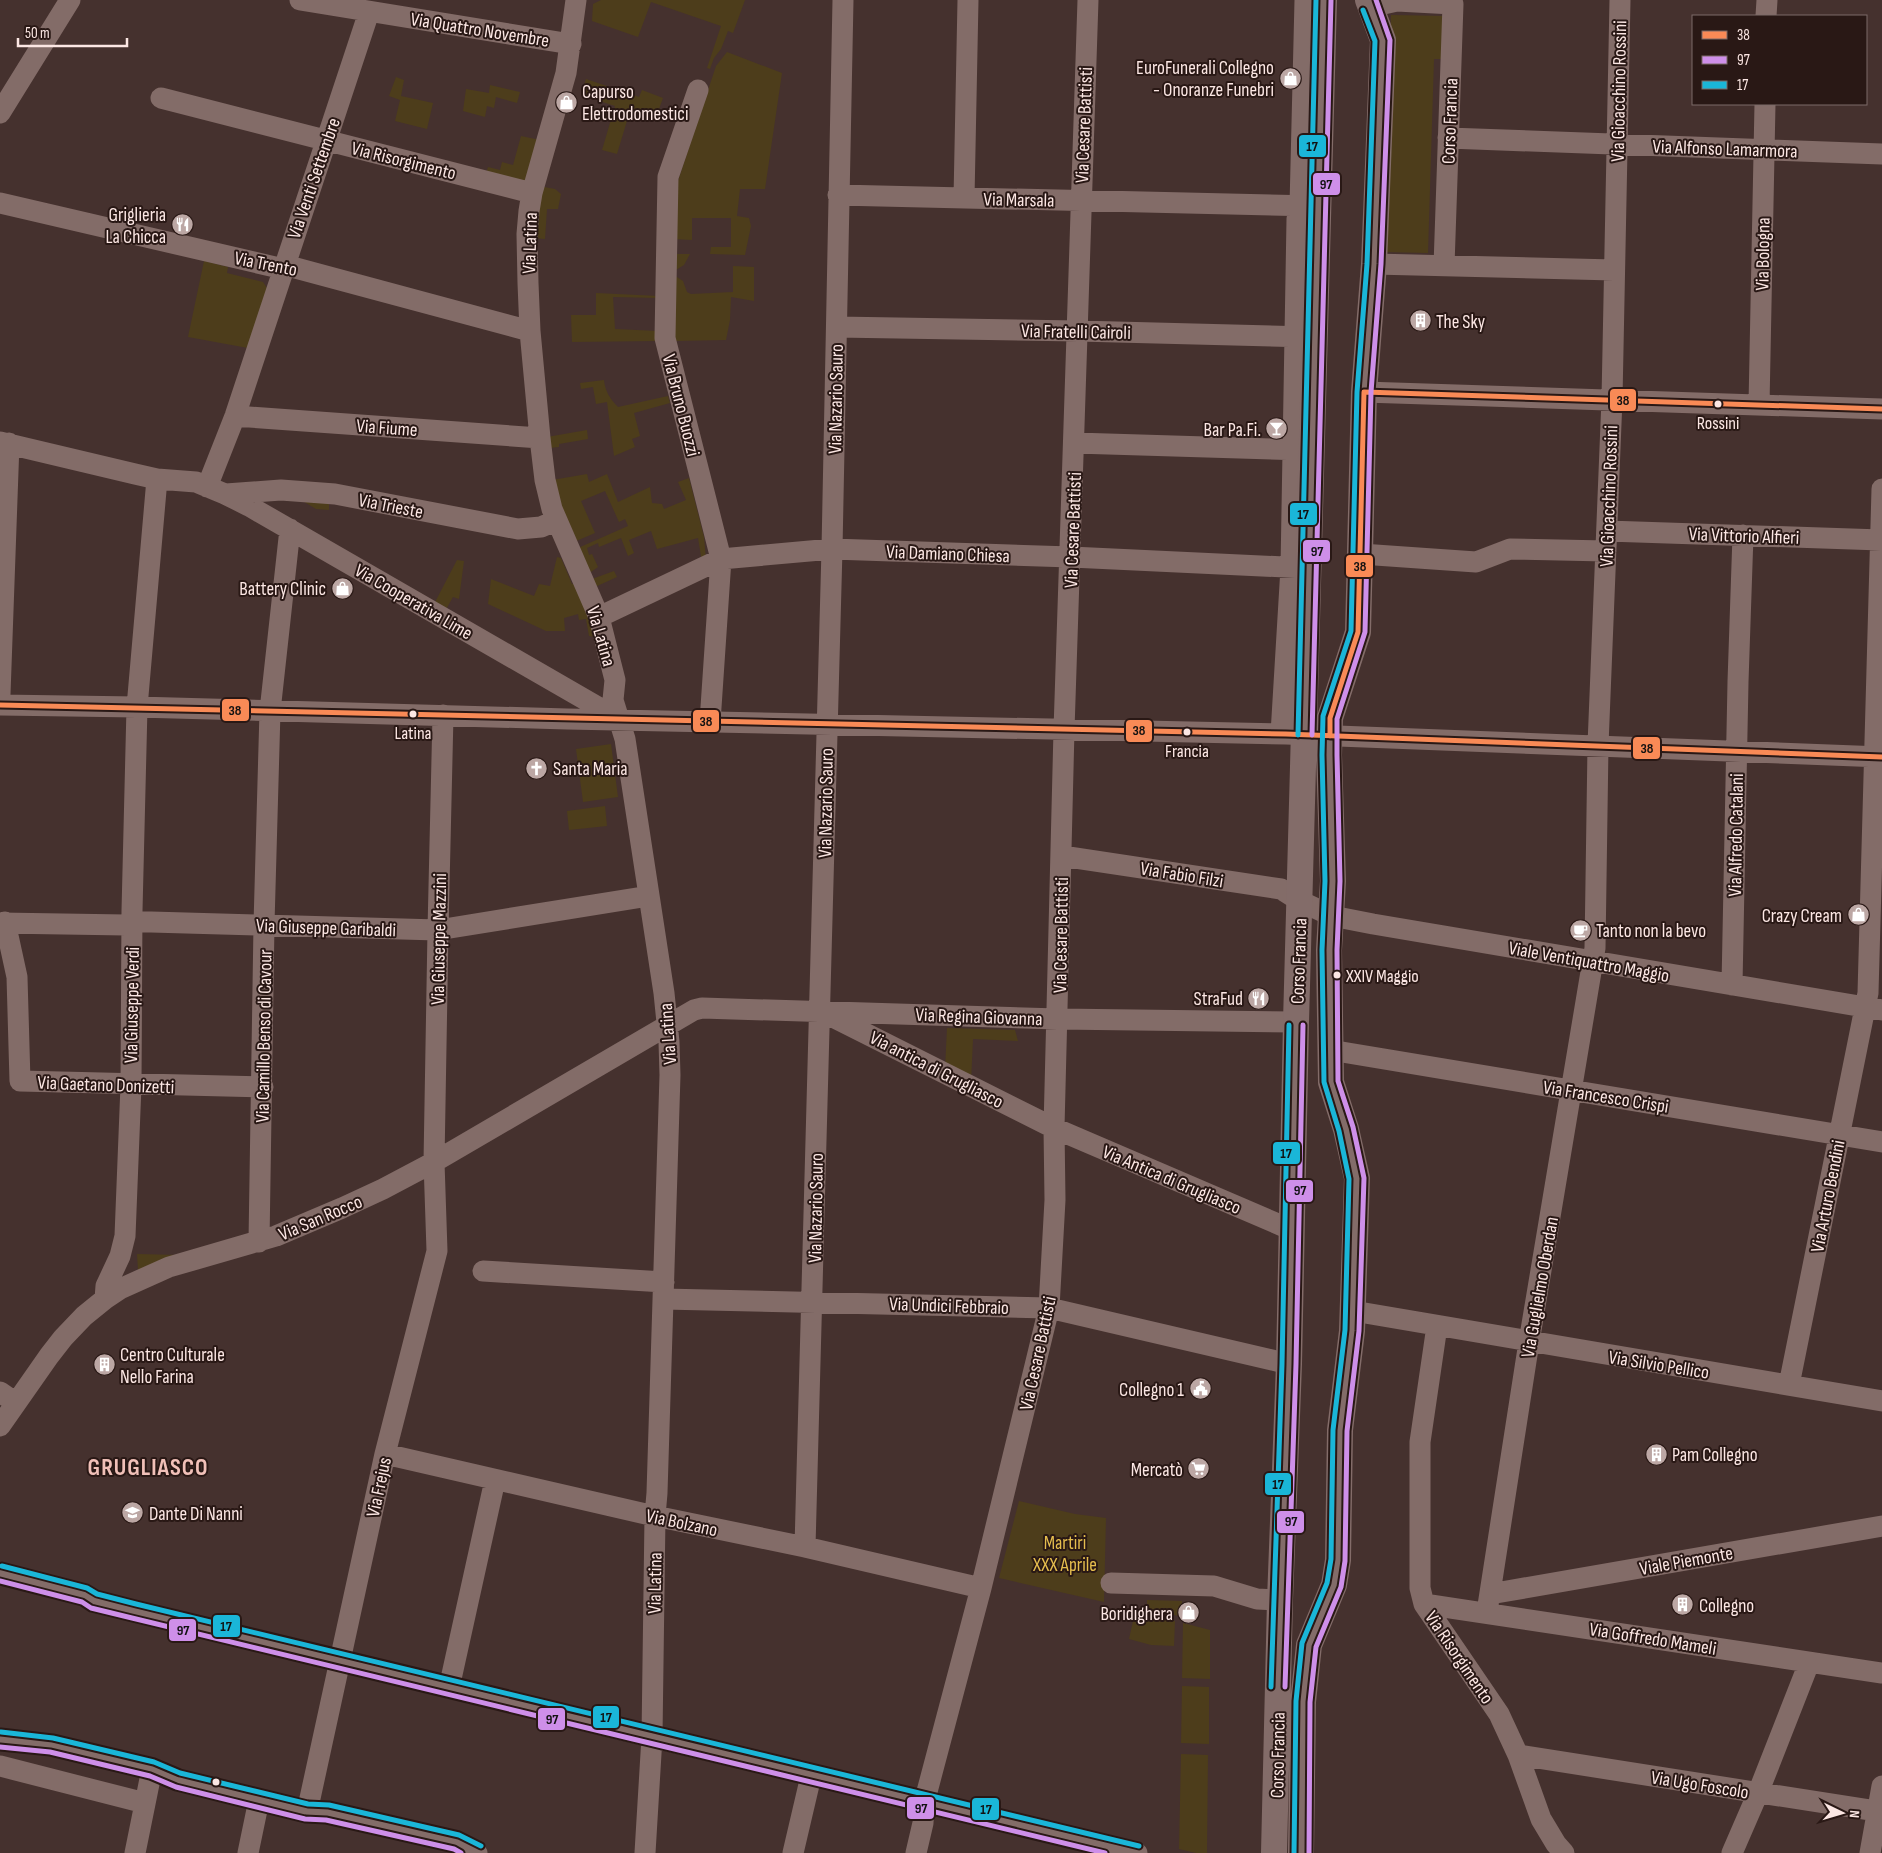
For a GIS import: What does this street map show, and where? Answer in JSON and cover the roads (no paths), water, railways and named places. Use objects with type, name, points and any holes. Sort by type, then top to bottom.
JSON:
[{"type":"main road","name":"Corso Francia","points":[[1274,1853],[1305,735],[1300,568],[1304,337],[1312,128],[1324,0]]},
{"type":"main road","name":"Corso Francia","points":[[1305,735],[1330,718],[1358,632],[1364,392],[1374,264],[1383,40],[1369,3]]},
{"type":"main road","name":"Corso Francia","points":[[1301,1853],[1303,1702],[1309,1645],[1334,1585],[1338,1560],[1340,1430],[1352,1331],[1357,1178],[1346,1130],[1331,1082],[1329,950],[1332,916],[1305,735]]},
{"type":"street","points":[[0,113],[70,0]]},
{"type":"street","name":"Via Quattro Novembre","points":[[300,0],[571,44]]},
{"type":"street","name":"Via Latina","points":[[576,0],[566,73],[532,192],[527,234],[530,331],[545,480],[556,521],[600,616],[615,680],[613,700],[625,739],[667,1026],[670,1075],[657,1493],[654,1516],[652,1738],[645,1853]]},
{"type":"street","name":"Via Nazario Sauro","points":[[805,1547],[832,549],[843,0]]},
{"type":"street","points":[[964,198],[968,0]]},
{"type":"street","name":"Via Cesare Battisti","points":[[916,1853],[923,1823],[924,1803],[981,1588],[1049,1308],[1055,1200],[1054,1128],[1064,730],[1088,0]]},
{"type":"street","name":"Corso Francia","points":[[1305,0],[1312,128]]},
{"type":"street","name":"Via Gioacchino Rossini","points":[[1594,961],[1603,544],[1612,399],[1620,0]]},
{"type":"street","points":[[1766,15],[1767,0]]},
{"type":"street","name":"Corso Francia","points":[[1369,3],[1425,1],[1453,4],[1444,266]]},
{"type":"street","name":"Via Venti Settembre","points":[[216,490],[235,416],[370,12]]},
{"type":"street","name":"Via Bruno Buozzi","points":[[698,90],[668,177],[665,338],[714,527],[720,559],[710,722]]},
{"type":"street","name":"Via Risorgimento","points":[[161,98],[532,192]]},
{"type":"street","name":"Via Bologna","points":[[1759,405],[1765,105]]},
{"type":"street","name":"Via Alfonso Lamarmora","points":[[1448,138],[1882,154]]},
{"type":"street","name":"Via Marsala","points":[[838,194],[1309,206]]},
{"type":"street","name":"Via Trento","points":[[0,203],[283,269],[292,267],[530,331]]},
{"type":"street","points":[[1374,264],[1614,270]]},
{"type":"street","name":"Via Fratelli Cairoli","points":[[837,327],[1304,337]]},
{"type":"street","points":[[1364,392],[1882,409]]},
{"type":"street","name":"Via Fiume","points":[[235,416],[540,438]]},
{"type":"street","points":[[0,694],[4,443],[157,479],[196,482],[216,490]]},
{"type":"street","points":[[1074,443],[1302,449]]},
{"type":"street","name":"Via Giuseppe Verdi","points":[[105,1298],[106,1286],[120,1256],[125,1236],[131,1085],[132,924],[137,707],[157,479]]},
{"type":"street","points":[[1874,1009],[1869,983],[1879,757],[1882,489]]},
{"type":"street","name":"Via Trieste","points":[[216,490],[281,490],[335,494],[518,530],[540,527],[556,521]]},
{"type":"street","name":"Via Cooperativa Lime","points":[[216,490],[290,528],[619,720]]},
{"type":"street","name":"Via Camillo Benso di Cavour","points":[[259,1242],[263,1087],[264,924],[270,711],[290,528]]},
{"type":"street","name":"Via Vittorio Alfieri","points":[[1603,544],[1743,535],[1881,540]]},
{"type":"street","name":"Via Alfredo Catalani","points":[[1732,985],[1743,535]]},
{"type":"street","points":[[1361,554],[1476,562],[1510,548],[1603,544]]},
{"type":"street","name":"Via Damiano Chiesa","points":[[600,616],[720,559],[832,549],[1071,557],[1300,568]]},
{"type":"street","points":[[0,705],[1305,735],[1879,757]]},
{"type":"street","name":"Via Giuseppe Mazzini","points":[[434,1162],[443,716]]},
{"type":"street","name":"Via Fabio Filzi","points":[[1062,856],[1281,889],[1300,901]]},
{"type":"street","name":"Via Giuseppe Garibaldi","points":[[2,923],[126,925],[145,922],[438,930],[649,896]]},
{"type":"street","name":"Viale Ventiquattro Maggio","points":[[1300,901],[1332,916],[1874,1009]]},
{"type":"street","name":"Via Gaetano Donizetti","points":[[2,923],[17,977],[20,1081],[263,1087]]},
{"type":"street","name":"Via Guglielmo Oberdan","points":[[1488,1603],[1529,1342],[1594,961]]},
{"type":"street","name":"Via Regina Giovanna","points":[[667,1026],[686,1013],[702,1008],[1058,1019],[1296,1022]]},
{"type":"street","name":"Via Arturo Bendini","points":[[1789,1385],[1839,1134],[1874,1009]]},
{"type":"street","name":"Via antica di Grugliasco","points":[[820,1011],[1054,1128]]},
{"type":"street","name":"Via San Rocco","points":[[0,1426],[8,1397],[49,1356],[84,1316],[105,1298],[120,1289],[169,1267],[259,1242],[342,1208],[434,1162],[667,1026]]},
{"type":"street","name":"Via Francesco Crispi","points":[[1330,1050],[1882,1142]]},
{"type":"street","name":"Via Antica di Grugliasco","points":[[1054,1128],[1292,1230]]},
{"type":"street","name":"Via Frejus","points":[[306,1812],[385,1454],[437,1252],[434,1162]]},
{"type":"street","points":[[483,1271],[663,1290]]},
{"type":"street","name":"Via Undici Febbraio","points":[[663,1290],[812,1302],[1049,1308],[1289,1364]]},
{"type":"street","points":[[1365,1313],[1437,1326]]},
{"type":"street","name":"Via Risorgimento","points":[[1437,1326],[1420,1442],[1420,1588],[1424,1604],[1499,1714],[1518,1755],[1541,1820],[1564,1853]]},
{"type":"street","name":"Via Silvio Pellico","points":[[1437,1326],[1882,1401]]},
{"type":"street","name":"Via Bolzano","points":[[385,1454],[981,1588]]},
{"type":"street","points":[[449,1688],[495,1480]]},
{"type":"street","name":"Viale Piemonte","points":[[1488,1603],[1882,1526]]},
{"type":"street","points":[[0,1573],[85,1595],[94,1601],[652,1738],[1137,1853]]},
{"type":"street","points":[[1112,1583],[1214,1586],[1257,1600],[1280,1600]]},
{"type":"street","name":"Via Goffredo Mameli","points":[[1424,1604],[1488,1603],[1809,1663],[1882,1673]]},
{"type":"street","points":[[1732,1853],[1758,1793],[1809,1663]]},
{"type":"street","points":[[0,1739],[51,1745],[152,1769],[178,1780],[306,1812],[327,1812],[457,1842],[477,1853]]},
{"type":"street","name":"Via Ugo Foscolo","points":[[1518,1755],[1880,1812]]},
{"type":"street","points":[[0,1766],[145,1803]]},
{"type":"street","points":[[135,1853],[152,1769]]},
{"type":"street","points":[[793,1853],[811,1776]]},
{"type":"street","points":[[1870,1853],[1880,1812],[1882,1786]]},
{"type":"street","points":[[248,1853],[259,1800]]},
{"type":"place","name":"EuroFunerali Collegno - Onoranze Funebri","points":[[1290,78]]},
{"type":"place","name":"Capurso Elettrodomestici","points":[[566,102]]},
{"type":"place","name":"Griglieria La Chicca","points":[[182,225]]},
{"type":"place","name":"The Sky","points":[[1420,321]]},
{"type":"place","name":"Rossini","points":[[1718,404]]},
{"type":"place","name":"Bar Pa.Fi.","points":[[1277,429]]},
{"type":"place","name":"Battery Clinic","points":[[342,588]]},
{"type":"place","name":"Latina","points":[[413,714]]},
{"type":"place","name":"Francia","points":[[1187,732]]},
{"type":"place","name":"Santa Maria","points":[[537,768]]},
{"type":"place","name":"Crazy Cream","points":[[1858,915]]},
{"type":"place","name":"Tanto non la bevo","points":[[1580,930]]},
{"type":"place","name":"XXIV Maggio","points":[[1337,975]]},
{"type":"place","name":"StraFud","points":[[1259,998]]},
{"type":"place","name":"Centro Culturale Nello Farina","points":[[104,1365]]},
{"type":"place","name":"Collegno 1","points":[[1200,1389]]},
{"type":"place","name":"Pam Collegno","points":[[1656,1454]]},
{"type":"place","name":"Mercatò","points":[[1199,1469]]},
{"type":"place","name":"Dante Di Nanni","points":[[133,1513]]},
{"type":"place","name":"Collegno","points":[[1683,1605]]},
{"type":"place","name":"Boridighera","points":[[1189,1613]]},
{"type":"district","name":"GRUGLIASCO","points":[[148,1467]]},
{"type":"park label","name":"Martiri XXX Aprile","points":[[1065,1553]]}]
